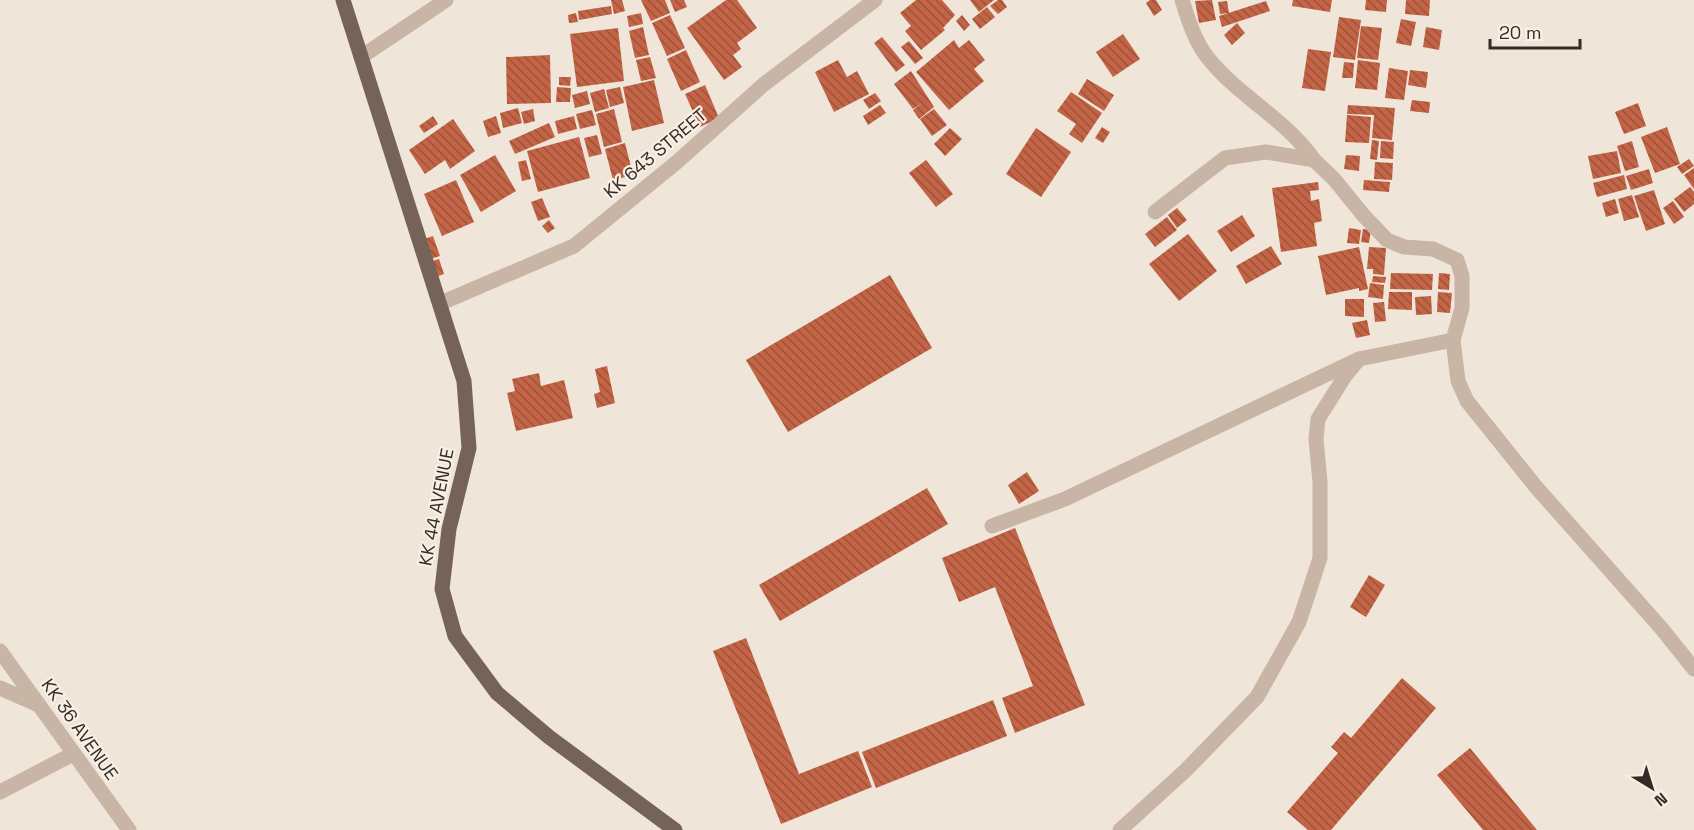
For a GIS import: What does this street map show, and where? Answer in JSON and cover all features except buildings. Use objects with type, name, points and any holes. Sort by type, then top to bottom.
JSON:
[{"type":"main road","name":"KK 44 AVENUE","points":[[343,0],[464,381],[468,448],[449,529],[442,589],[455,636],[497,693],[549,737],[675,830]]},
{"type":"street","points":[[361,57],[446,0]]},
{"type":"street","name":"KK 643 STREET","points":[[441,303],[574,246],[677,162],[763,85],[875,0]]},
{"type":"street","points":[[1182,0],[1190,25],[1206,56],[1226,78],[1301,141],[1314,160],[1388,240],[1404,247],[1433,249],[1456,260],[1462,276],[1462,308],[1453,340],[1458,381],[1467,401],[1536,487],[1694,669]]},
{"type":"street","points":[[1155,212],[1225,158],[1266,152],[1314,160]]},
{"type":"street","points":[[992,526],[1065,499],[1359,359],[1453,340]]},
{"type":"street","points":[[1120,830],[1186,770],[1257,697],[1299,622],[1320,558],[1320,482],[1316,439],[1318,419],[1345,376],[1359,359]]},
{"type":"street","name":"KK 36 AVENUE","points":[[0,651],[129,830]]},
{"type":"street","points":[[0,688],[40,705]]},
{"type":"street","points":[[0,792],[73,754]]}]
